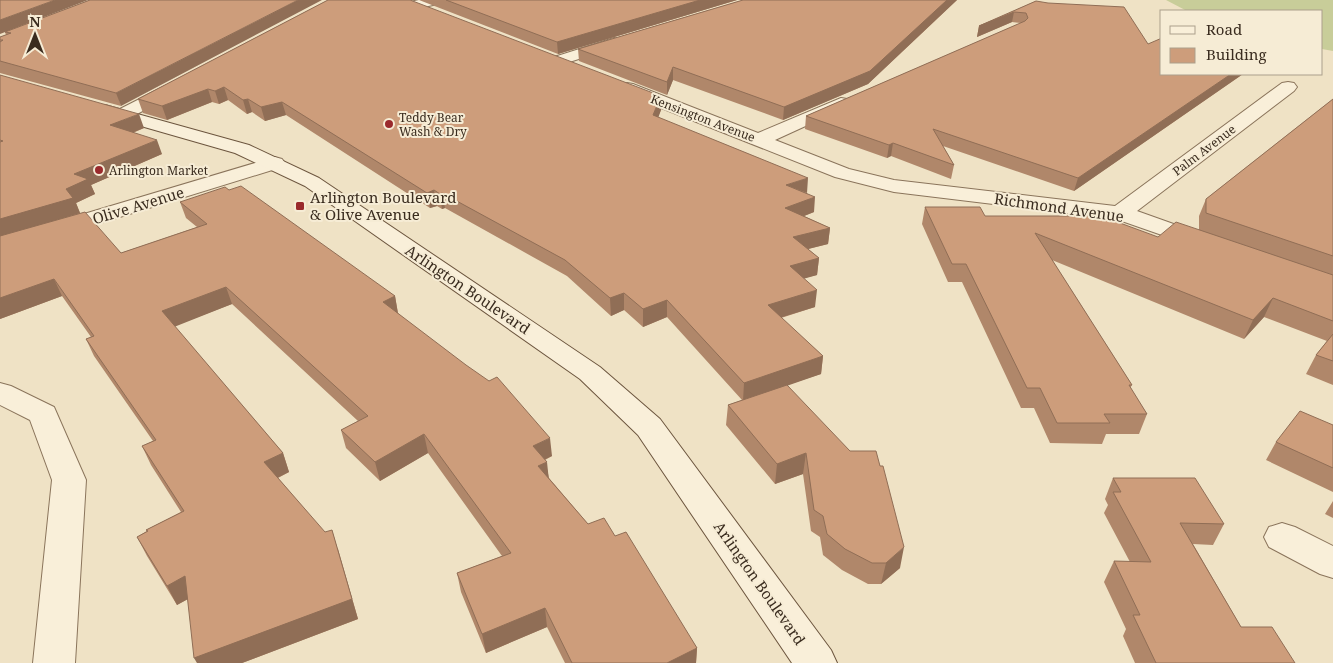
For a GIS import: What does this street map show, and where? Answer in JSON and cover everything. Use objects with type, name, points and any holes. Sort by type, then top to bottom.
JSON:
[{"type":"street","points":[[408,3],[439,8]]},
{"type":"street","points":[[558,61],[624,40]]},
{"type":"street","points":[[540,54],[585,72]]},
{"type":"street","points":[[122,115],[190,78]]},
{"type":"street","name":"Kensington Avenue","points":[[612,82],[842,173],[894,186]]},
{"type":"street","name":"Palm Avenue","points":[[1120,213],[1288,88]]},
{"type":"street","points":[[758,140],[856,97]]},
{"type":"street","name":"Arlington Boulevard","points":[[84,104],[242,149],[276,163],[312,182],[590,373],[649,427],[816,663]]},
{"type":"street","name":"Olive Avenue","points":[[0,247],[276,163]]},
{"type":"street","name":"Richmond Avenue","points":[[894,186],[1120,213],[1222,249]]},
{"type":"street","points":[[0,393],[43,414],[69,480],[54,663]]},
{"type":"street","points":[[1282,537],[1333,563]]},
{"type":"green space","points":[[1166,0],[1333,0],[1333,51],[1323,49],[1323,10],[1185,10]]},
{"type":"building","points":[[0,0],[55,0],[0,20]]},
{"type":"building","points":[[90,0],[298,0],[116,93],[0,61],[0,42],[3,40],[0,40],[0,37],[11,33],[5,32]]},
{"type":"building","points":[[328,0],[410,0],[661,96],[653,115],[808,178],[786,185],[815,197],[785,208],[830,228],[793,237],[819,258],[790,266],[817,290],[768,305],[823,356],[744,383],[667,300],[643,309],[624,293],[610,298],[565,260],[442,193],[440,194],[434,190],[427,193],[282,102],[261,107],[248,99],[243,100],[224,87],[215,91],[208,89],[162,106],[138,99]]},
{"type":"building","points":[[446,0],[700,0],[557,42]]},
{"type":"building","points":[[743,0],[947,0],[870,71],[784,107],[673,67],[667,82],[578,49]]},
{"type":"building","points":[[1036,1],[1124,7],[1148,44],[1160,39],[1160,75],[1230,75],[1078,178],[933,129],[954,165],[893,143],[889,145],[806,116],[1025,21],[1028,18],[1026,13],[1014,12],[979,26]]},
{"type":"building","points":[[0,75],[139,114],[110,125],[157,140],[74,174],[88,179],[66,189],[73,198],[0,219],[0,142],[3,141],[0,140]]},
{"type":"building","points":[[1333,99],[1333,256],[1206,213],[1206,199]]},
{"type":"building","points":[[241,186],[395,296],[383,302],[466,365],[489,381],[497,377],[550,438],[533,446],[547,462],[538,466],[588,524],[604,518],[615,536],[626,532],[697,648],[667,663],[572,663],[545,608],[482,634],[457,573],[511,553],[424,434],[375,462],[341,430],[368,416],[226,287],[162,311],[283,453],[264,462],[325,532],[332,530],[352,599],[194,658],[185,576],[167,586],[137,537],[148,531],[146,530],[184,511],[142,446],[156,440],[86,339],[94,336],[54,279],[0,298],[0,236],[85,212],[121,253],[207,224],[180,202],[225,187],[229,190]]},
{"type":"building","points":[[925,207],[980,207],[985,216],[1101,216],[1158,237],[1176,222],[1333,275],[1333,321],[1273,298],[1253,320],[1035,233],[1132,385],[1129,385],[1147,414],[1104,414],[1110,423],[1057,423],[1040,388],[1027,388],[966,264],[952,264]]},
{"type":"building","points":[[1333,334],[1333,361],[1316,355]]},
{"type":"building","points":[[787,385],[850,451],[876,451],[880,466],[883,466],[904,547],[886,563],[872,563],[845,549],[827,534],[823,516],[814,510],[806,453],[777,464],[728,405]]},
{"type":"building","points":[[1300,411],[1333,425],[1333,468],[1276,442]]},
{"type":"building","points":[[1113,478],[1195,478],[1224,524],[1180,523],[1241,627],[1272,627],[1295,663],[1156,663],[1133,615],[1140,615],[1114,561],[1151,562],[1113,492],[1121,492]]},
{"type":"place","name":"Teddy Bear Wash & Dry","points":[[389,124]]},
{"type":"place","name":"Arlington Market","points":[[99,170]]},
{"type":"place","name":"Arlington Boulevard & Olive Avenue","points":[[300,206]]}]
